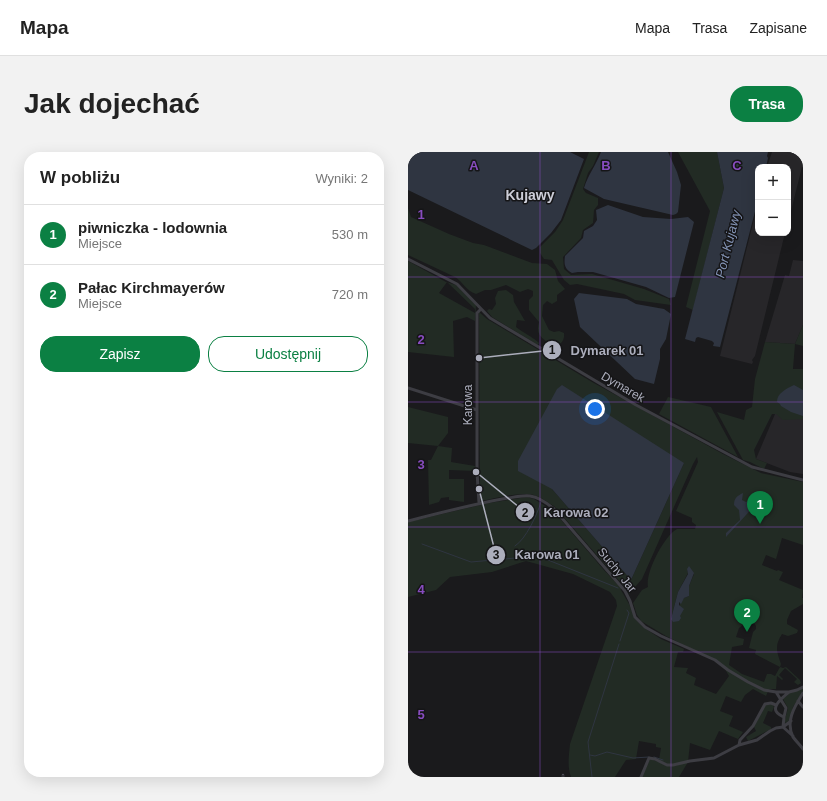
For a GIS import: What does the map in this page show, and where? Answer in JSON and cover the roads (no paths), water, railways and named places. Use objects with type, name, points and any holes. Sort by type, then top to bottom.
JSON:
[{"type":"street","name":"Dymarek","points":[[408,259],[457,284],[490,318],[604,387],[761,470],[803,480]]},
{"type":"street","name":"Karowa","points":[[479,503],[477,315],[481,309]]},
{"type":"street","points":[[408,388],[477,410]]},
{"type":"street","name":"Suchy Jar","points":[[408,521],[479,503],[533,496],[545,502],[554,509],[625,591],[635,617],[641,624],[676,643],[715,660],[728,670],[764,690],[789,692],[803,687]]},
{"type":"street","points":[[776,692],[786,708],[783,727]]},
{"type":"street","points":[[784,717],[776,712],[776,705],[789,692]]},
{"type":"street","points":[[793,736],[791,721],[794,708],[803,693]]},
{"type":"street","points":[[798,701],[803,708]]},
{"type":"street","points":[[739,745],[740,740],[757,720],[765,704],[771,703],[776,705]]},
{"type":"street","points":[[641,777],[649,758],[655,759],[667,765],[673,765],[714,758],[739,745],[757,740],[770,731],[783,727],[791,721]]},
{"type":"street","points":[[783,727],[793,736],[803,749]]},
{"type":"water","points":[[408,152],[570,152],[584,159],[561,220],[551,233],[532,250],[408,190]]},
{"type":"water","points":[[601,152],[668,152],[681,185],[678,212],[673,215],[604,199],[584,188]]},
{"type":"water","name":"Port Kujawy","points":[[717,152],[768,152],[767,164],[755,164],[755,212],[720,347],[713,346],[714,343],[712,341],[698,337],[696,338],[695,342],[685,339],[724,188]]},
{"type":"water","points":[[608,205],[643,217],[671,219],[688,217],[694,222],[675,297],[669,298],[646,287],[593,272],[572,273],[567,270],[565,256],[583,238],[584,231],[593,226],[597,220],[596,210]]},
{"type":"water","points":[[579,293],[627,299],[636,304],[664,309],[671,314],[666,339],[660,349],[660,359],[654,384],[635,379],[580,327],[574,299]]},
{"type":"water","points":[[562,385],[684,463],[631,580],[552,489],[518,471],[518,461],[557,389]]},
{"type":"water","points":[[794,385],[803,390],[803,416],[791,412],[777,402],[780,394]]},
{"type":"water","points":[[743,493],[742,500],[746,502],[750,500],[755,501],[756,504],[726,537],[726,533],[740,520],[739,510],[734,503],[736,498]]},
{"type":"water","points":[[689,566],[694,573],[689,586],[689,596],[684,598],[681,604],[679,602],[679,605],[684,609],[679,621],[673,622],[671,619],[678,592],[688,574],[687,569]]},
{"type":"waterway","points":[[515,546],[527,532],[534,520],[541,502]]},
{"type":"waterway","points":[[422,544],[471,562],[538,556],[618,588]]},
{"type":"waterway","points":[[620,641],[629,613],[627,610]]},
{"type":"waterway","points":[[592,777],[588,742],[619,644]]},
{"type":"waterway","points":[[590,755],[595,756],[607,752],[633,758],[649,757]]},
{"type":"waterway","points":[[654,757],[663,760]]},
{"type":"place","name":"Dymarek 01","points":[[479,358]]},
{"type":"place","name":"Karowa 02","points":[[476,472]]},
{"type":"place","name":"Karowa 01","points":[[479,489]]},
{"type":"place","name":"piwniczka - lodownia","points":[[760,524]]},
{"type":"place","name":"Pałac Kirchmayerów","points":[[747,632]]},
{"type":"district","name":"Kujawy","points":[[530,195]]}]
